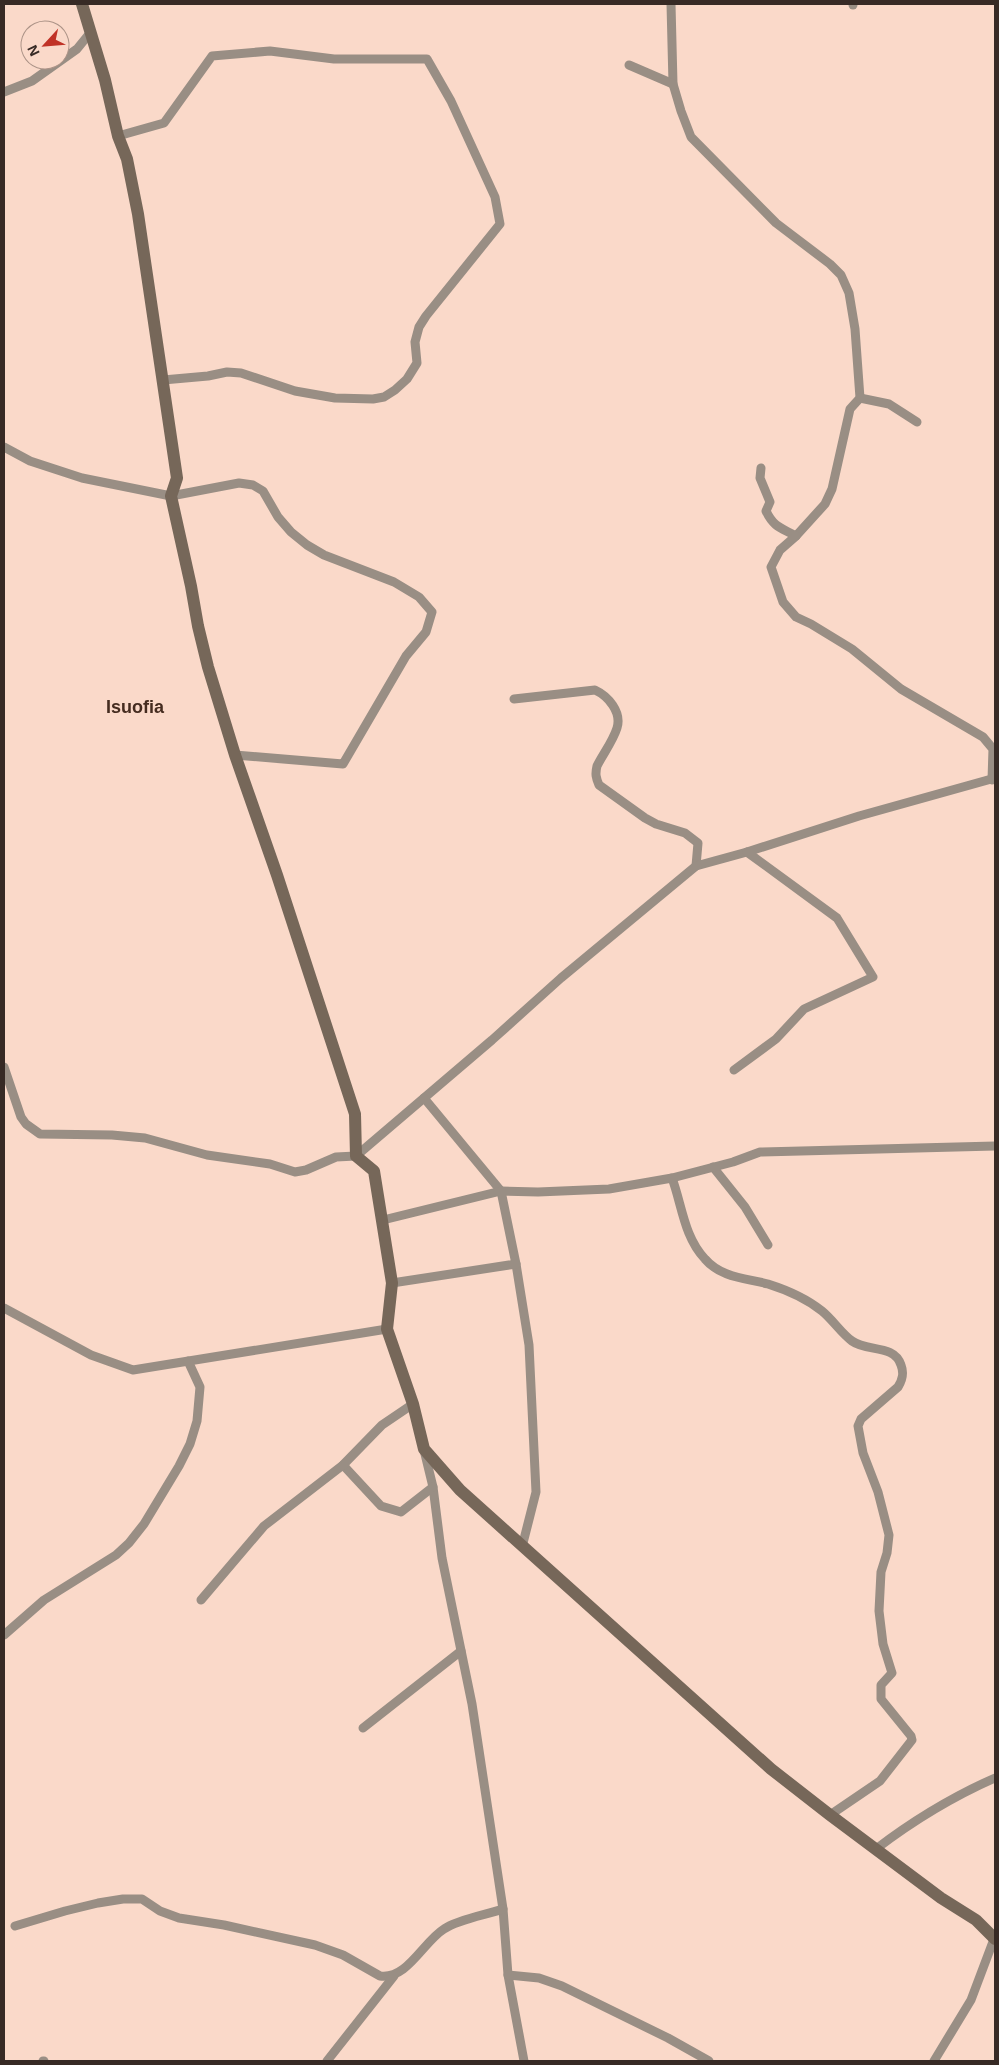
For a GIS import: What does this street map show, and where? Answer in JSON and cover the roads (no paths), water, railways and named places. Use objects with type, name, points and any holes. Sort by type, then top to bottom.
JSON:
[{"type":"main road","points":[[82,4],[105,80],[118,136],[127,159],[138,214],[177,478],[171,496],[200,634],[235,755],[355,1114],[356,1156],[374,1171],[392,1283],[387,1328],[413,1404],[424,1450],[460,1490],[771,1769],[941,1898],[976,1920],[995,1939]]},
{"type":"street","points":[[4,1066],[21,1117],[26,1124],[40,1134],[112,1135],[145,1138],[207,1155],[270,1164],[295,1172],[306,1170],[336,1158],[356,1156],[561,978],[696,866],[860,816],[994,779],[993,749],[983,737],[901,689],[852,649],[796,617],[783,602],[771,567],[780,550],[796,536],[825,504],[832,489],[850,409],[860,398],[855,329],[849,293],[841,276],[830,264],[776,222],[691,137],[680,111],[673,84],[671,4]]},
{"type":"street","points":[[4,92],[32,82],[77,49],[90,33]]},
{"type":"street","points":[[118,136],[164,123],[212,56],[270,51],[334,60],[427,59],[450,101],[495,197],[500,224],[426,316],[419,327],[414,342],[417,363],[396,390],[384,397],[335,398],[295,391],[241,373],[227,372],[208,376],[163,380]]},
{"type":"street","points":[[629,66],[673,84]]},
{"type":"street","points":[[860,398],[889,404],[917,422]]},
{"type":"street","points":[[4,448],[30,461],[82,478],[171,496],[239,483],[252,485],[263,491],[278,517],[291,532],[307,545],[324,556],[394,582],[420,597],[432,612],[426,632],[406,656],[343,764],[235,755]]},
{"type":"street","points":[[761,468],[760,478],[770,502],[766,512],[770,520],[776,526],[796,536]]},
{"type":"street","points":[[514,699],[595,690],[604,694],[613,705],[618,726],[597,766],[595,773],[597,780],[600,785],[645,818],[656,824],[685,833],[698,843],[696,866]]},
{"type":"street","points":[[734,1070],[776,1039],[804,1009],[873,977],[837,918],[747,852]]},
{"type":"street","points":[[424,1098],[501,1191],[516,1264],[528,1345],[536,1492],[522,1546]]},
{"type":"street","points":[[383,1220],[501,1191],[538,1192],[609,1189],[672,1178],[760,1152],[995,1146]]},
{"type":"street","points":[[713,1167],[746,1206],[768,1245]]},
{"type":"street","points":[[672,1178],[684,1221],[692,1241],[704,1259],[717,1270],[735,1278],[768,1284],[798,1296],[823,1312],[853,1341],[897,1356],[902,1368],[902,1380],[898,1386],[861,1419],[858,1426],[864,1453],[875,1482],[889,1535],[887,1553],[881,1572],[879,1610],[883,1644],[892,1673],[881,1685],[881,1699],[912,1736],[912,1740],[880,1781],[830,1815]]},
{"type":"street","points":[[392,1283],[516,1264]]},
{"type":"street","points":[[4,1308],[91,1355],[133,1370],[387,1328]]},
{"type":"street","points":[[4,1635],[44,1600],[116,1555],[129,1543],[144,1524],[179,1466],[190,1444],[197,1421],[200,1387],[188,1361]]},
{"type":"street","points":[[202,1600],[264,1526],[343,1465],[382,1425],[413,1404]]},
{"type":"street","points":[[424,1450],[433,1486],[442,1558],[472,1704],[503,1909],[508,1975],[524,2061]]},
{"type":"street","points":[[343,1465],[381,1506],[401,1512],[433,1486]]},
{"type":"street","points":[[363,1728],[461,1651]]},
{"type":"street","points":[[876,1849],[912,1822],[958,1794],[995,1778]]},
{"type":"street","points":[[15,1926],[98,1903],[123,1899],[142,1899],[160,1911],[179,1918],[224,1925],[314,1945],[343,1955],[380,1976],[394,1976]]},
{"type":"street","points":[[328,2061],[394,1976],[444,1929],[503,1909]]},
{"type":"street","points":[[934,2061],[971,2000],[995,1939]]},
{"type":"street","points":[[508,1975],[539,1978],[562,1986],[668,2038],[709,2061]]},
{"type":"district","name":"Isuofia","points":[[135,707]]}]
